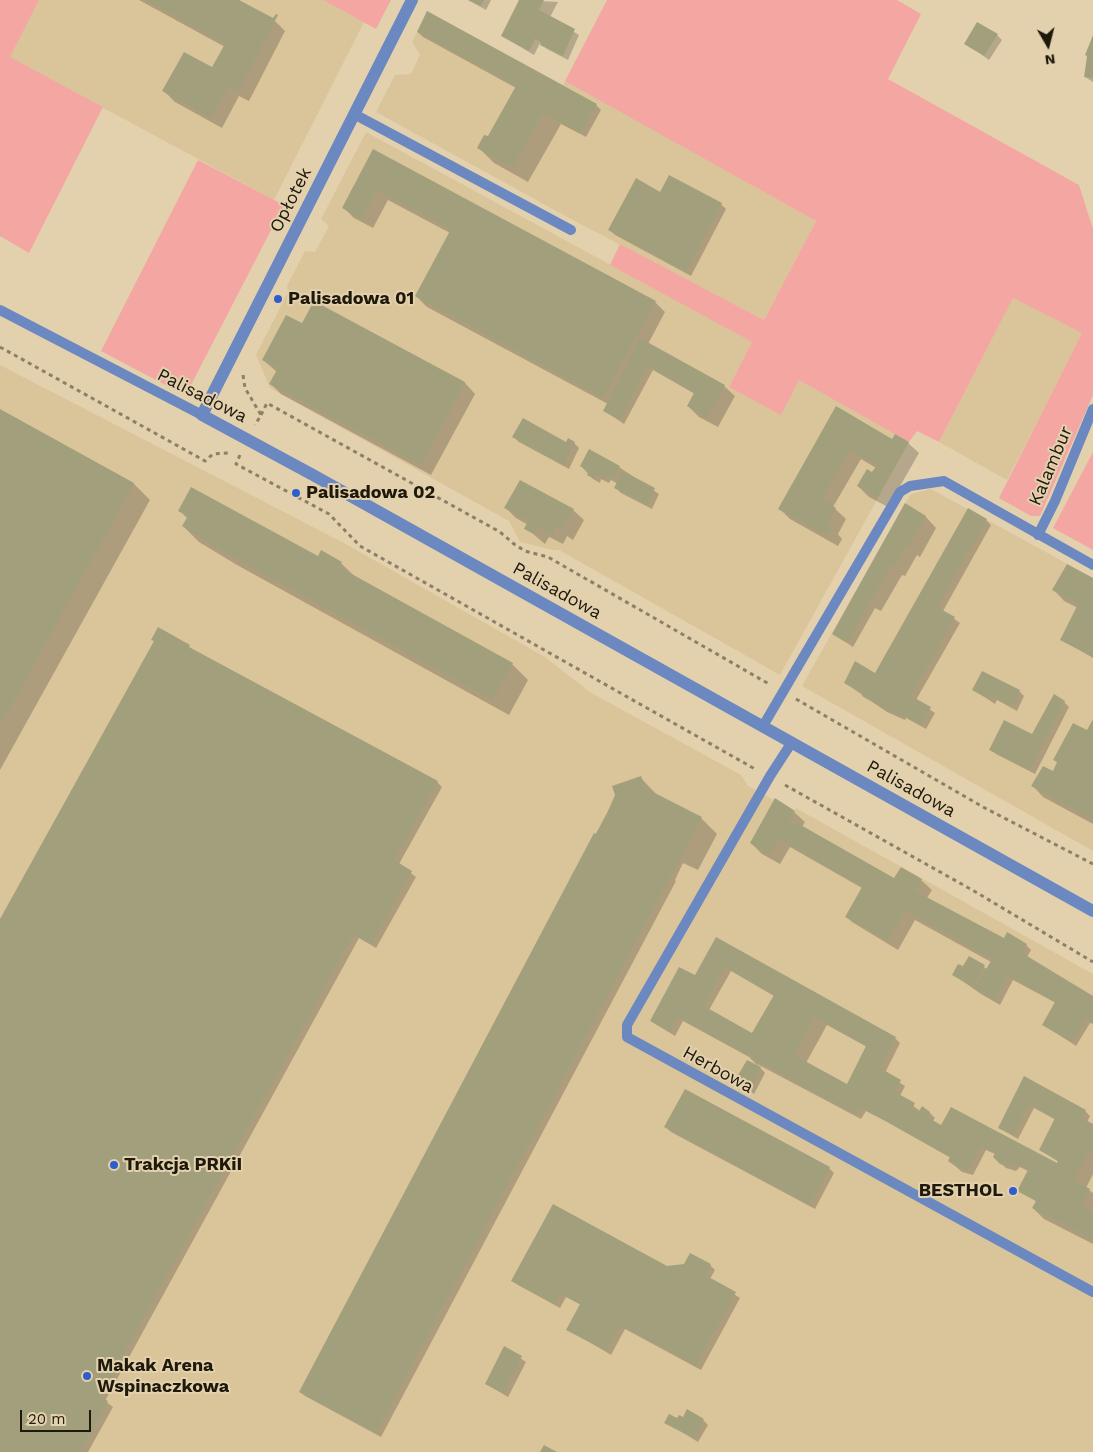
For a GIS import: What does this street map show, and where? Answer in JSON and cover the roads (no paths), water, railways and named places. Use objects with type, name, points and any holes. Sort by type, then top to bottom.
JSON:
[{"type":"street","name":"Opłotek","points":[[202,415],[412,0]]},
{"type":"street","name":"Palisadowa","points":[[202,415],[1093,911]]},
{"type":"lane","points":[[354,114],[571,230]]},
{"type":"lane","name":"Palisadowa","points":[[0,310],[202,415]]},
{"type":"lane","name":"Kalambur","points":[[1038,535],[1055,501],[1093,410]]},
{"type":"lane","points":[[763,726],[900,492],[910,486],[944,481],[1093,565]]},
{"type":"lane","name":"Herbowa","points":[[792,742],[770,776],[627,1025],[627,1037],[1093,1292]]},
{"type":"place","name":"Palisadowa 01","points":[[278,299]]},
{"type":"place","name":"Palisadowa 02","points":[[296,493]]},
{"type":"place","name":"Trakcja PRKiI","points":[[114,1165]]},
{"type":"place","name":"BESTHOL","points":[[1013,1191]]},
{"type":"place","name":"Makak Arena Wspinaczkowa","points":[[87,1376]]}]
